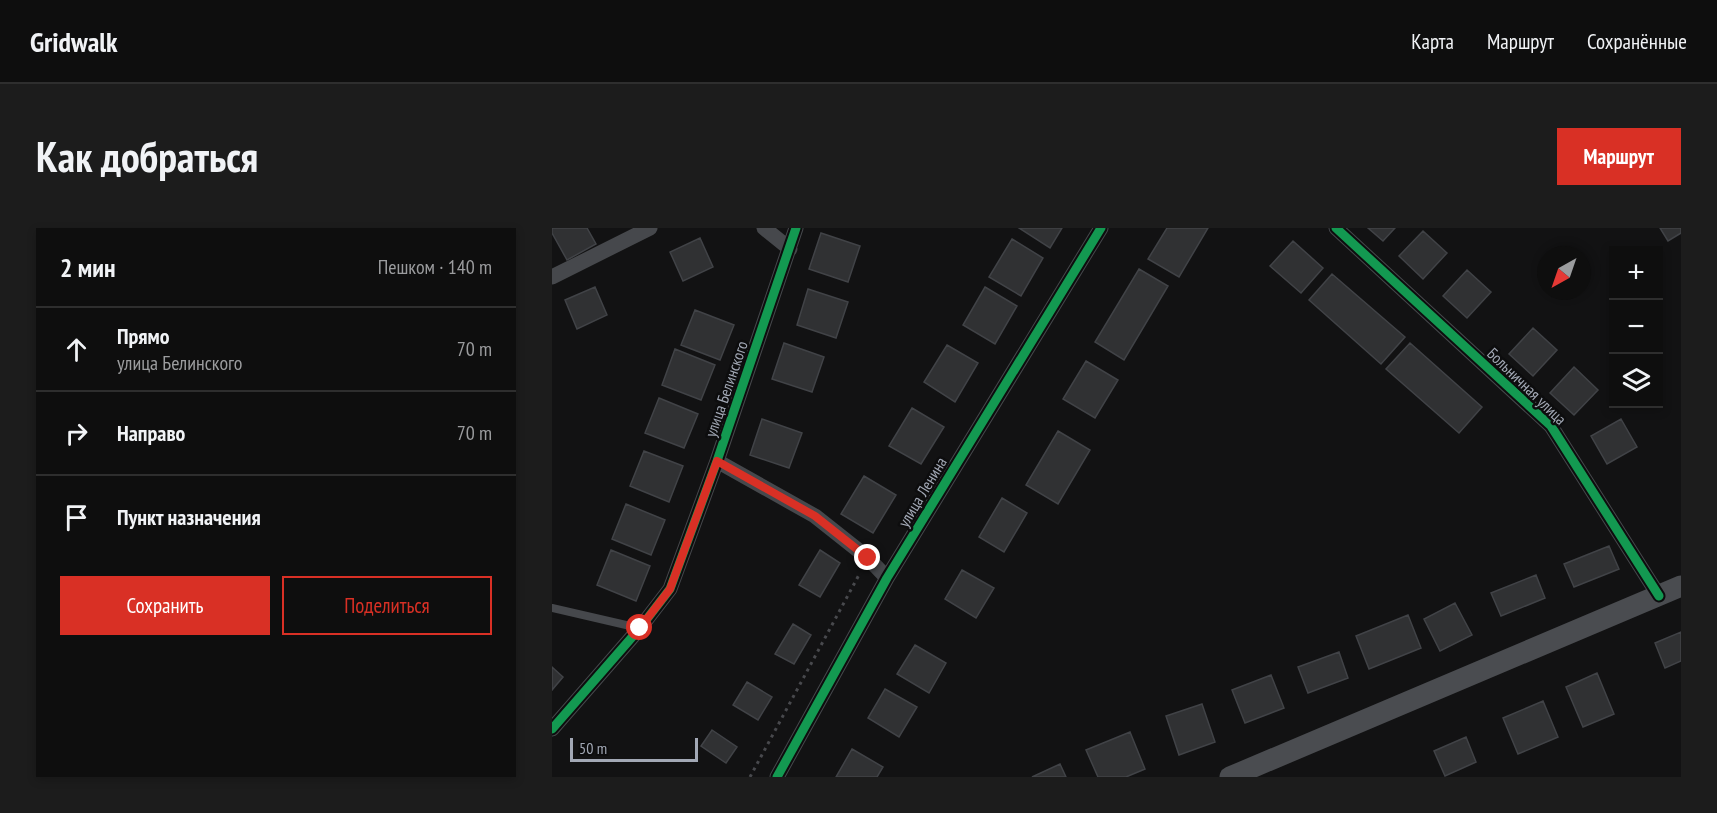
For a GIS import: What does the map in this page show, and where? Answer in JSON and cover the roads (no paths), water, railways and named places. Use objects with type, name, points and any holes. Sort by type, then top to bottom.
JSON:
[{"type":"main road","points":[[1230,777],[1681,586]]},
{"type":"street","points":[[554,272],[650,228]]},
{"type":"street","points":[[764,228],[790,249]]},
{"type":"street","name":"улица Белинского","points":[[552,729],[640,628],[670,589],[717,461],[796,228]]},
{"type":"street","name":"улица Ленина","points":[[777,777],[887,578],[1101,228]]},
{"type":"street","name":"Больничная улица","points":[[1336,228],[1551,426],[1659,596]]},
{"type":"street","points":[[717,461],[815,516],[868,558],[887,578]]},
{"type":"lane","points":[[552,608],[640,628]]}]
